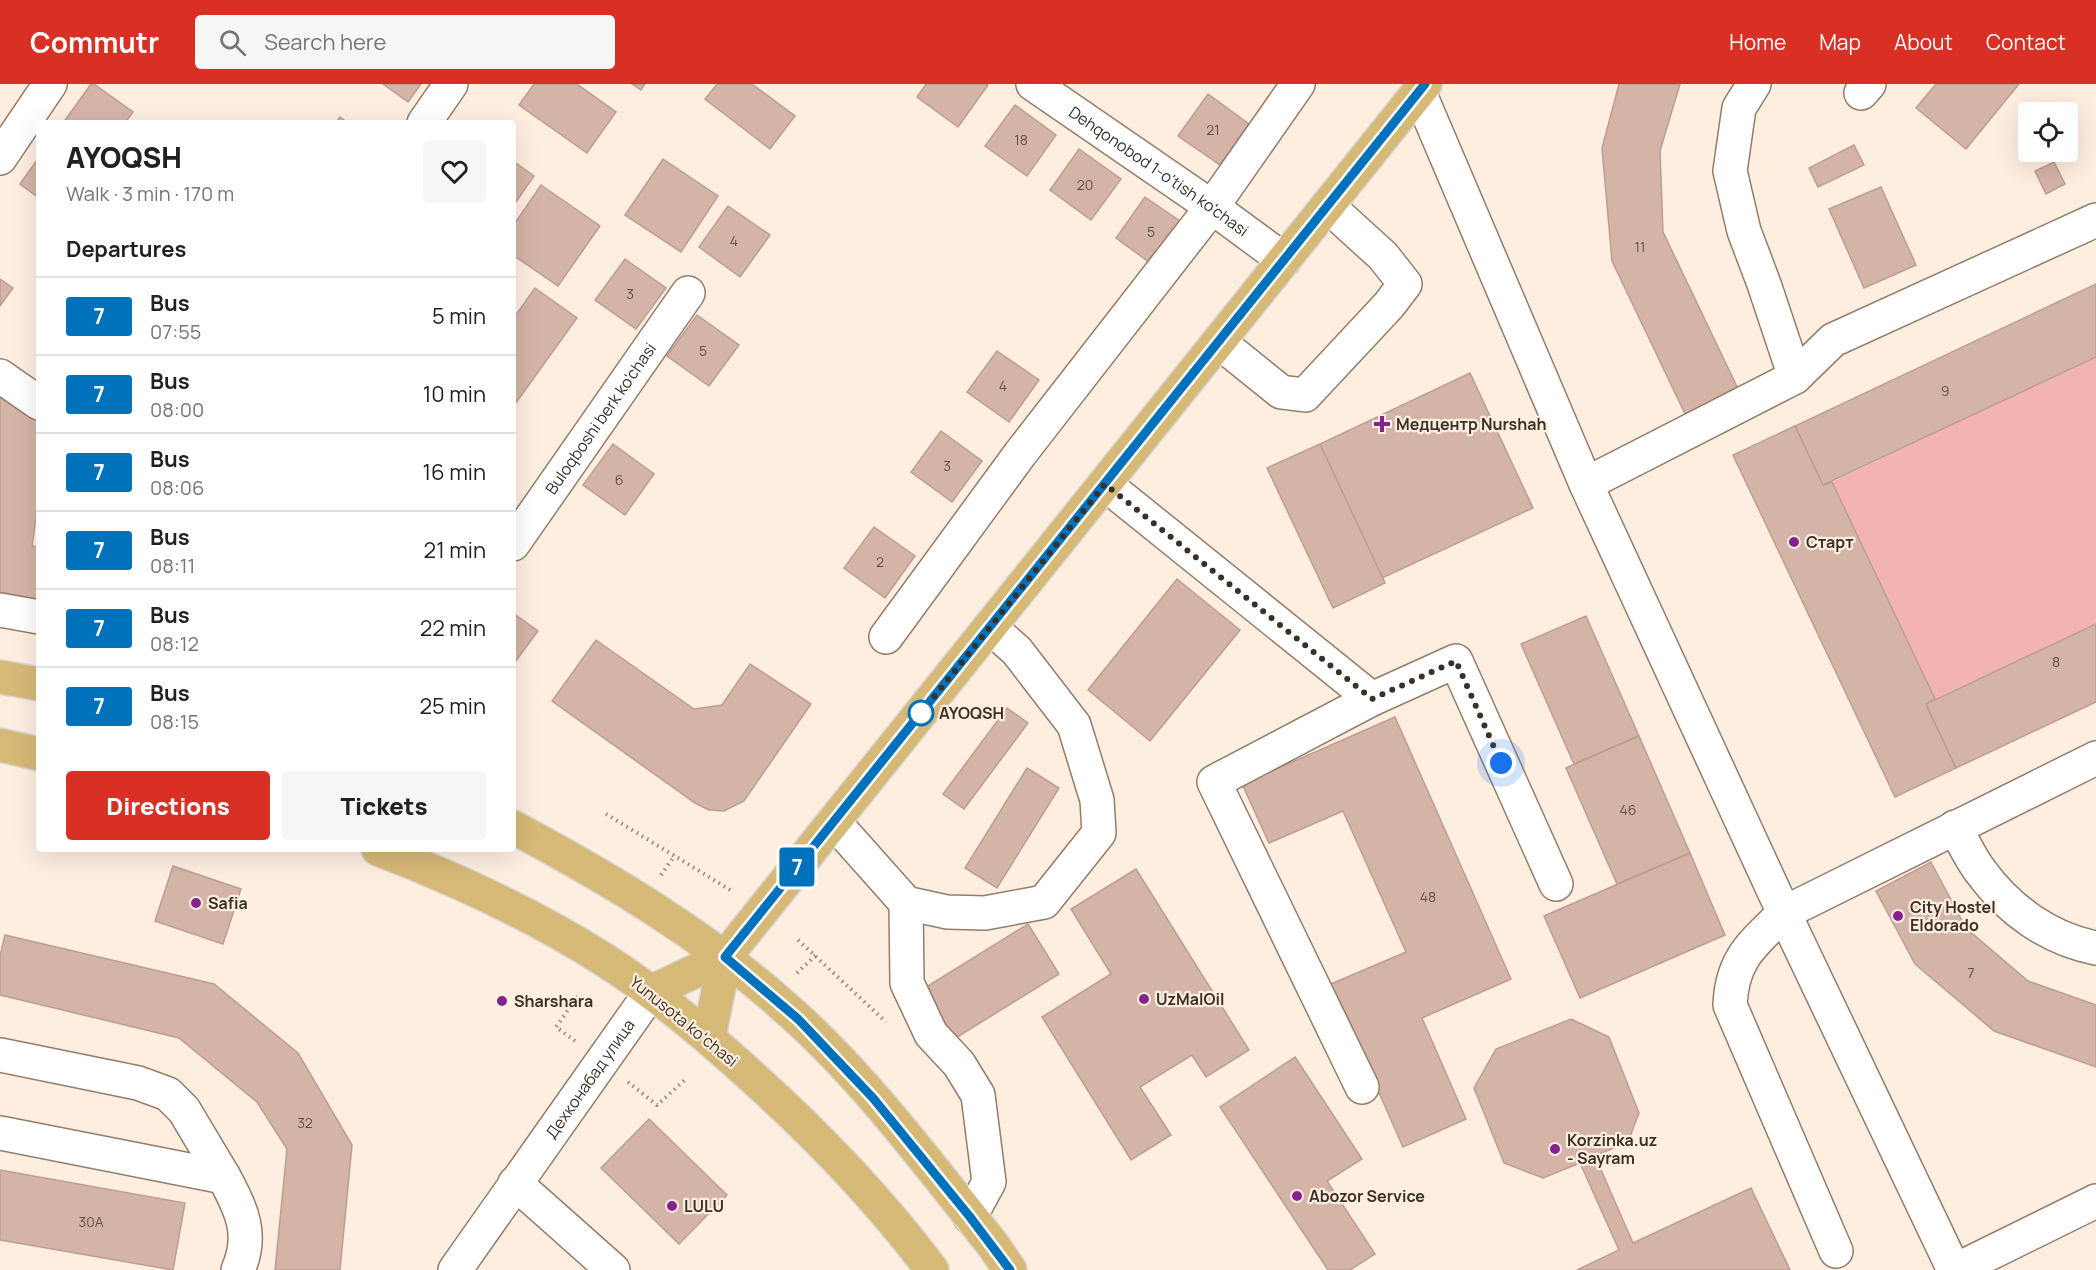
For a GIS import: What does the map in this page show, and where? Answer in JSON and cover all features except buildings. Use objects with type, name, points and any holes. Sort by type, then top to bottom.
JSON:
[{"type":"main road","points":[[709,1037],[725,957],[1422,88]]},
{"type":"main road","points":[[0,677],[36,683]]},
{"type":"main road","points":[[0,745],[36,753]]},
{"type":"main road","points":[[516,829],[674,922],[725,957],[788,1010],[873,1098],[1010,1270]]},
{"type":"main road","name":"Yunusota koʻchasi","points":[[386,852],[423,866],[504,903],[603,959],[651,992],[709,1037],[821,1141],[882,1207],[932,1270]]},
{"type":"main road","name":"Дехконабад улица","points":[[651,992],[725,957]]},
{"type":"street","points":[[0,158],[50,84]]},
{"type":"street","points":[[426,120],[452,84]]},
{"type":"street","name":"Dehqonobod 1-o'tish ko'chasi","points":[[1033,84],[1212,207],[1284,260]]},
{"type":"street","points":[[886,637],[1020,454],[1212,207],[1298,84]]},
{"type":"street","points":[[1754,84],[1739,108],[1730,171],[1744,231],[1795,376]]},
{"type":"street","points":[[1422,88],[1586,484],[1784,913],[1955,1270],[2096,1201]]},
{"type":"street","points":[[1219,342],[1281,392],[1305,395],[1389,305],[1405,284],[1383,256],[1328,206]]},
{"type":"street","points":[[1586,484],[1795,376],[1833,340],[2096,220]]},
{"type":"street","name":"Buloqboshi berk ko'chasi","points":[[516,540],[688,293]]},
{"type":"street","points":[[0,376],[36,401]]},
{"type":"street","points":[[1105,484],[1372,699]]},
{"type":"street","points":[[0,610],[36,616]]},
{"type":"street","points":[[834,822],[906,903],[947,912],[985,913],[1044,902],[1099,833],[1097,800],[1074,725],[1017,651],[990,627]]},
{"type":"street","points":[[1362,1086],[1215,782],[1372,699],[1456,661],[1556,884]]},
{"type":"street","points":[[1836,1251],[1730,1005],[1731,986],[1737,968],[1747,950],[1784,913],[2096,758]]},
{"type":"street","points":[[1955,827],[1981,872],[2027,919],[2057,937],[2096,948]]},
{"type":"street","points":[[906,903],[907,983],[931,1034],[959,1064],[978,1095],[989,1182],[970,1217]]},
{"type":"street","name":"Дехконабад улица","points":[[455,1270],[651,992]]},
{"type":"street","points":[[0,1055],[138,1083],[168,1094],[184,1110],[224,1177],[245,1224],[242,1261],[238,1270]]},
{"type":"street","points":[[0,1133],[224,1177]]},
{"type":"street","points":[[515,1183],[613,1270]]},
{"type":"path","points":[[606,814],[732,891]]},
{"type":"path","points":[[661,876],[675,855]]},
{"type":"path","points":[[798,940],[892,1028]]},
{"type":"path","points":[[795,975],[816,955]]},
{"type":"path","points":[[556,1027],[579,993]]},
{"type":"path","points":[[657,1105],[687,1078]]},
{"type":"shaded area","points":[[2096,357],[2096,624],[1935,699],[1832,482]]},
{"type":"bus line","name":"7","points":[[1010,1270],[935,1172],[873,1098],[798,1019],[725,957],[1425,84]]},
{"type":"place","name":"Медцентр Nurshah","points":[[1382,424]]},
{"type":"place","name":"Старт","points":[[1794,542]]},
{"type":"place","name":"AYOQSH","points":[[921,713]]},
{"type":"place","name":"Safia","points":[[196,903]]},
{"type":"place","name":"City Hostel Eldorado","points":[[1898,916]]},
{"type":"place","name":"UzMalOil","points":[[1144,999]]},
{"type":"place","name":"Sharshara","points":[[502,1001]]},
{"type":"place","name":"Korzinka.uz - Sayram","points":[[1555,1149]]},
{"type":"place","name":"Abozor Service","points":[[1297,1196]]},
{"type":"place","name":"LULU","points":[[672,1206]]},
{"type":"route","points":[[921,713],[1105,484],[1372,699],[1456,661],[1501,763]]}]
